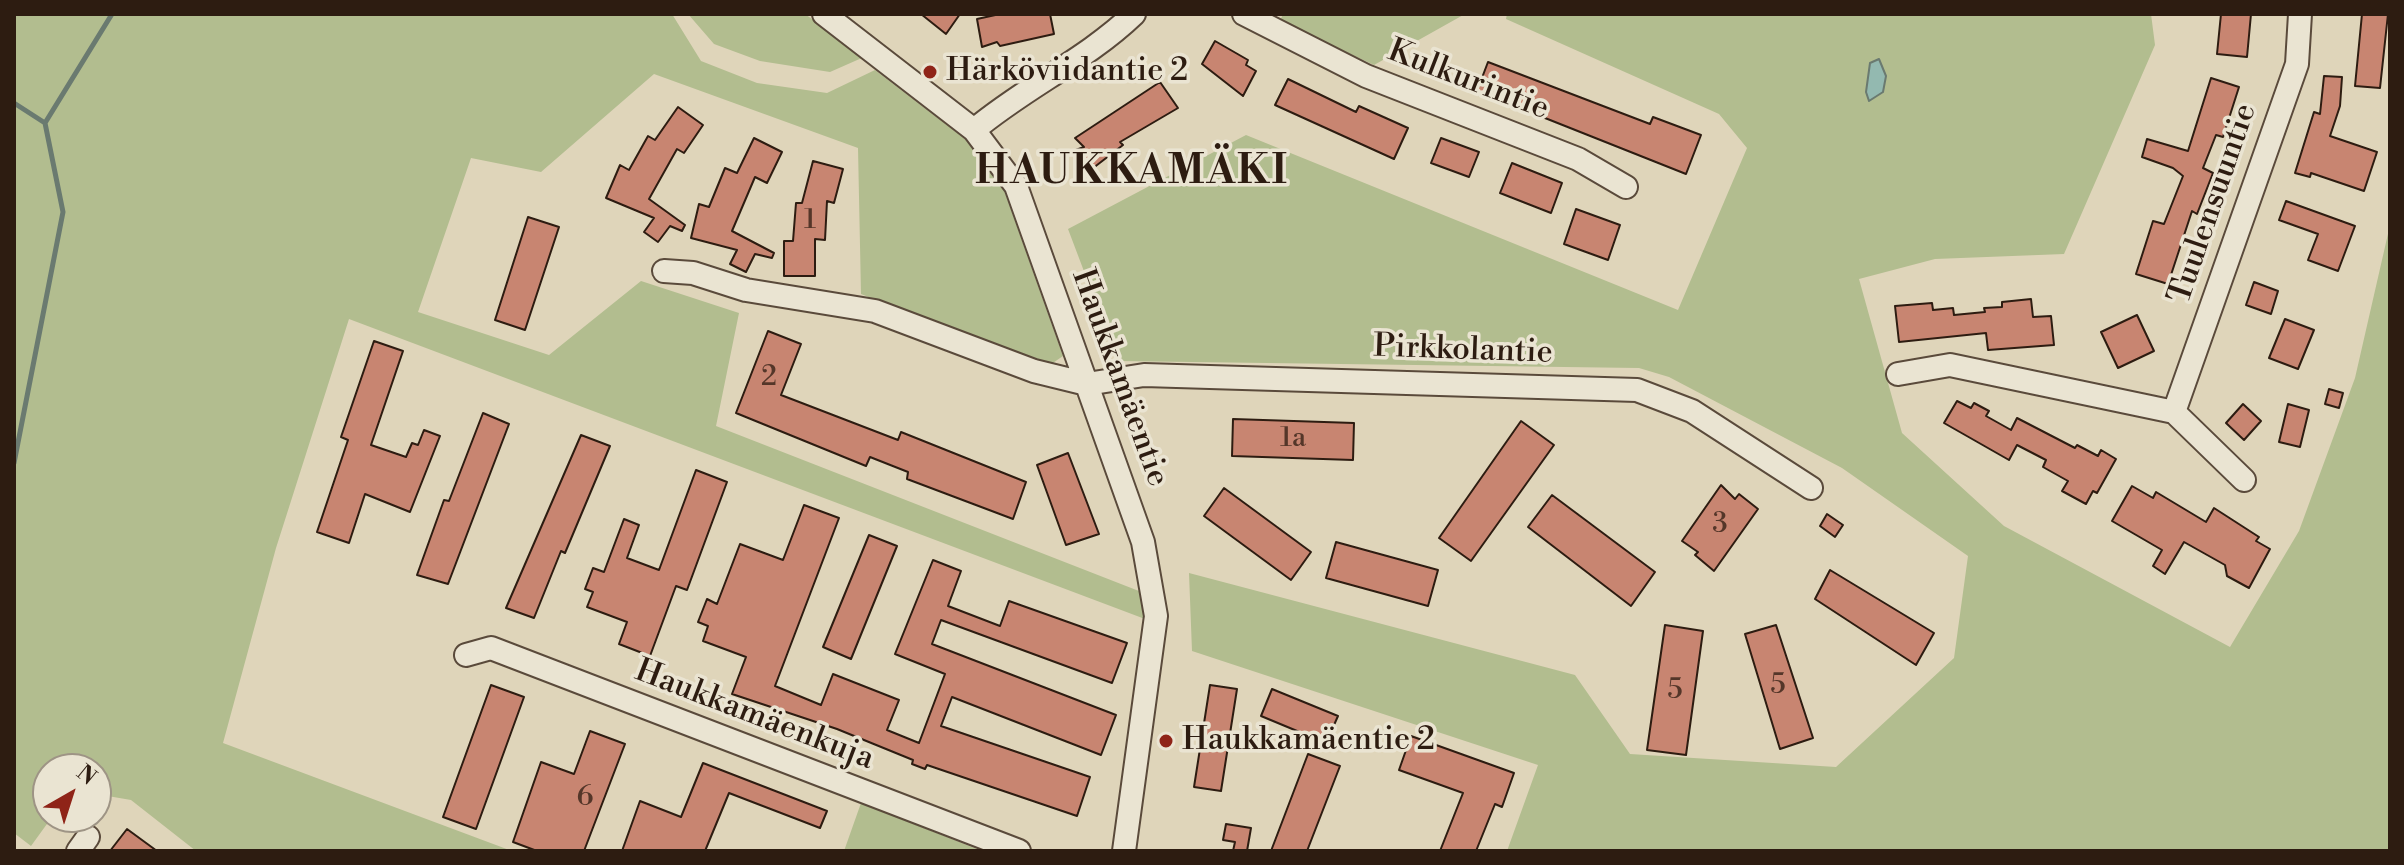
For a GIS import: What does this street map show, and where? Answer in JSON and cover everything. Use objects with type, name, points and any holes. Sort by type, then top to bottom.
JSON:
[{"type":"street","name":"Haukkamäentie","points":[[824,14],[974,130],[1016,186],[1087,384],[1143,542],[1156,616],[1124,851]]},
{"type":"street","points":[[974,130],[996,111],[1111,36],[1134,14]]},
{"type":"street","name":"Kulkurintie","points":[[1244,14],[1366,76],[1578,159],[1626,187]]},
{"type":"street","name":"Tuulensuuntie","points":[[2174,412],[2297,64],[2300,14]]},
{"type":"street","points":[[664,271],[693,273],[746,290],[875,311],[1034,371],[1087,384]]},
{"type":"street","points":[[1898,374],[1950,365],[2174,412],[2244,480]]},
{"type":"street","name":"Pirkkolantie","points":[[1087,384],[1144,375],[1637,390],[1692,411],[1811,488]]},
{"type":"street","name":"Haukkamäenkuja","points":[[466,655],[491,648],[1019,851]]},
{"type":"green space","points":[[14,14],[672,14],[701,61],[757,83],[827,93],[875,70],[965,139],[1004,190],[1063,356],[1047,367],[861,294],[858,148],[654,74],[541,172],[471,158],[418,312],[549,355],[641,281],[739,313],[716,426],[1144,593],[1145,619],[349,319],[276,548],[223,743],[512,851],[196,851],[131,800],[112,797],[112,753],[32,753],[32,833],[40,833],[31,846],[14,833]]},
{"type":"green space","points":[[688,14],[805,14],[864,57],[830,72],[760,61],[714,44]]},
{"type":"green space","points":[[1283,14],[1465,14],[1374,65],[1280,21]]},
{"type":"green space","points":[[1507,14],[2151,14],[2155,45],[2064,254],[1935,259],[1859,279],[1902,433],[2004,526],[2230,647],[2299,531],[2355,378],[2390,225],[2390,851],[1507,851],[1538,765],[1192,651],[1189,573],[1575,675],[1630,754],[1836,767],[1954,658],[1968,556],[1842,468],[1669,377],[1639,368],[1118,361],[1068,229],[1246,135],[1678,310],[1747,148],[1719,114],[1506,19]]},
{"type":"green space","points":[[861,803],[982,851],[844,851]]},
{"type":"water","points":[[1879,59],[1886,76],[1883,92],[1869,101],[1866,92],[1870,63]]},
{"type":"building","points":[[921,14],[960,14],[946,34]]},
{"type":"building","points":[[1000,14],[1050,14],[1054,34],[982,47],[977,19]]},
{"type":"building","points":[[2221,14],[2251,14],[2247,57],[2217,54]]},
{"type":"building","points":[[2362,14],[2388,14],[2380,88],[2355,86]]},
{"type":"building","points":[[1215,41],[1248,60],[1246,65],[1256,71],[1243,96],[1202,64]]},
{"type":"building","points":[[1488,62],[1650,124],[1653,117],[1701,135],[1686,174],[1477,91]]},
{"type":"building","points":[[2324,76],[2342,77],[2340,106],[2330,136],[2377,152],[2364,191],[2311,173],[2310,177],[2295,173],[2314,112],[2320,114]]},
{"type":"building","points":[[2211,78],[2239,87],[2223,137],[2216,135],[2203,168],[2213,173],[2197,214],[2192,211],[2168,284],[2136,274],[2153,221],[2164,224],[2183,176],[2173,168],[2142,157],[2147,139],[2188,151]]},
{"type":"building","points":[[1288,79],[1356,112],[1359,106],[1408,128],[1394,159],[1275,105]]},
{"type":"building","points":[[1160,82],[1178,108],[1120,142],[1123,145],[1088,172],[1073,151],[1084,147],[1075,138]]},
{"type":"building","points":[[678,107],[703,125],[684,153],[677,149],[649,199],[685,225],[682,231],[670,226],[658,242],[644,232],[654,218],[606,198],[620,165],[629,170],[648,136],[655,140]]},
{"type":"building","points":[[754,138],[782,152],[767,183],[755,177],[732,231],[774,253],[772,258],[755,254],[746,272],[730,264],[737,250],[691,238],[699,204],[709,207],[725,168],[737,173]]},
{"type":"building","points":[[1441,138],[1479,152],[1469,177],[1431,163]]},
{"type":"building","points":[[813,161],[843,169],[834,203],[827,201],[825,240],[815,239],[815,276],[784,276],[784,241],[793,241],[796,203],[802,203]]},
{"type":"building","points":[[1512,163],[1562,183],[1551,213],[1500,193]]},
{"type":"building","points":[[2286,201],[2355,226],[2338,271],[2308,260],[2318,234],[2279,220]]},
{"type":"building","points":[[1576,209],[1620,225],[1608,260],[1564,244]]},
{"type":"building","points":[[528,217],[559,227],[525,330],[495,320]]},
{"type":"building","points":[[2254,282],[2278,291],[2271,314],[2246,305]]},
{"type":"building","points":[[2031,299],[2033,317],[2051,316],[2054,345],[1988,350],[1986,333],[1899,342],[1895,306],[1932,303],[1933,310],[1953,308],[1954,315],[1985,312],[1984,308],[2002,307],[2002,302]]},
{"type":"building","points":[[2137,315],[2154,351],[2118,368],[2101,332]]},
{"type":"building","points":[[2285,319],[2314,330],[2298,369],[2269,358]]},
{"type":"building","points":[[768,331],[801,344],[781,395],[898,440],[901,432],[1026,482],[1013,519],[907,479],[908,472],[870,457],[866,466],[736,413]]},
{"type":"building","points":[[374,341],[403,351],[371,445],[406,457],[412,443],[418,445],[424,430],[440,436],[410,512],[365,494],[349,543],[317,532],[348,440],[341,437]]},
{"type":"building","points":[[2329,389],[2343,393],[2339,408],[2325,404]]},
{"type":"building","points":[[1957,401],[1971,408],[1974,403],[1989,411],[1986,416],[2011,430],[2017,418],[2075,448],[2077,445],[2098,456],[2101,450],[2116,459],[2097,493],[2093,491],[2086,504],[2062,491],[2068,481],[2043,467],[2046,460],[2017,445],[2009,460],[1944,423]]},
{"type":"building","points":[[2243,404],[2261,421],[2244,440],[2226,423]]},
{"type":"building","points":[[2288,404],[2309,410],[2300,447],[2279,442]]},
{"type":"building","points":[[483,413],[509,424],[448,584],[417,575],[444,500],[449,501]]},
{"type":"building","points":[[1233,419],[1354,423],[1353,460],[1232,456]]},
{"type":"building","points":[[1521,421],[1554,445],[1471,561],[1439,538]]},
{"type":"building","points":[[581,435],[610,446],[534,618],[506,608]]},
{"type":"building","points":[[1068,453],[1099,534],[1066,545],[1037,465]]},
{"type":"building","points":[[696,470],[727,482],[687,590],[676,586],[650,656],[619,644],[627,622],[587,607],[593,592],[585,589],[593,568],[604,572],[624,519],[639,525],[627,558],[659,570]]},
{"type":"building","points":[[1721,485],[1735,499],[1739,494],[1758,509],[1714,571],[1695,555],[1698,552],[1682,541]]},
{"type":"building","points":[[2132,486],[2153,498],[2156,492],[2206,522],[2214,508],[2259,537],[2256,541],[2270,549],[2249,588],[2227,576],[2225,565],[2184,542],[2165,574],[2153,566],[2162,550],[2112,521]]},
{"type":"building","points":[[1224,488],[1311,552],[1291,580],[1204,516]]},
{"type":"building","points":[[1552,495],[1655,572],[1631,606],[1528,527]]},
{"type":"building","points":[[804,505],[839,518],[775,686],[821,705],[833,674],[899,700],[887,730],[919,743],[945,674],[895,654],[933,560],[961,571],[948,606],[1000,626],[1009,601],[1127,643],[1112,683],[941,620],[932,644],[1116,715],[1101,755],[952,697],[941,726],[1090,777],[1077,816],[927,765],[925,769],[912,764],[913,760],[837,729],[732,694],[746,657],[703,641],[708,626],[698,622],[707,599],[717,604],[740,544],[783,560]]},
{"type":"building","points":[[1827,514],[1843,525],[1835,537],[1820,526]]},
{"type":"building","points":[[869,535],[897,546],[851,659],[823,647]]},
{"type":"building","points":[[1336,542],[1438,570],[1428,606],[1326,578]]},
{"type":"building","points":[[1830,570],[1934,633],[1916,665],[1815,599]]},
{"type":"building","points":[[1665,625],[1703,631],[1686,755],[1647,750]]},
{"type":"building","points":[[1776,625],[1813,738],[1780,749],[1745,634]]},
{"type":"building","points":[[491,685],[524,697],[476,829],[443,817]]},
{"type":"building","points":[[1210,685],[1237,689],[1221,791],[1194,787]]},
{"type":"building","points":[[1272,689],[1338,716],[1326,743],[1261,716]]},
{"type":"building","points":[[590,731],[625,744],[584,851],[537,851],[513,842],[541,762],[574,774]]},
{"type":"building","points":[[1411,736],[1514,773],[1502,807],[1495,804],[1476,851],[1440,851],[1463,793],[1399,770]]},
{"type":"building","points":[[1308,754],[1340,766],[1307,851],[1271,851]]},
{"type":"building","points":[[703,763],[827,811],[820,828],[729,793],[705,851],[622,851],[640,801],[681,817]]},
{"type":"building","points":[[1226,824],[1251,828],[1247,851],[1233,851],[1235,842],[1223,840]]},
{"type":"building","points":[[127,829],[157,851],[110,851]]},
{"type":"waterway","points":[[14,463],[63,212],[45,123],[112,14]]},
{"type":"waterway","points":[[14,103],[45,123]]},
{"type":"place","name":"Härköviidantie 2","points":[[930,72]]},
{"type":"place","name":"Haukkamäentie 2","points":[[1166,741]]},
{"type":"district","name":"HAUKKAMÄKI","points":[[1132,173]]}]
